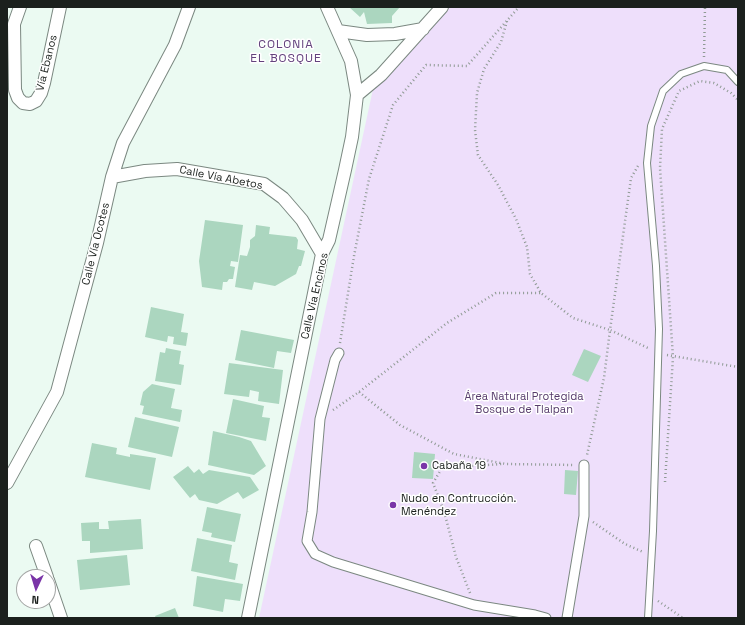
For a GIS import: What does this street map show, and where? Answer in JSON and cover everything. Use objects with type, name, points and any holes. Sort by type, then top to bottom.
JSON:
[{"type":"street","name":"Vía Ebanos","points":[[20,7],[14,24],[15,90],[18,98],[23,102],[30,104],[36,101],[41,93],[60,7]]},
{"type":"street","name":"Calle Vía Ocotes","points":[[7,484],[56,392],[97,243],[112,177],[123,143],[144,106],[175,45],[189,7]]},
{"type":"street","name":"Calle Vía Encinos","points":[[248,618],[322,254],[330,240],[352,137],[357,95],[350,61],[327,7]]},
{"type":"street","points":[[357,95],[381,75],[442,7]]},
{"type":"street","points":[[338,31],[367,35],[395,34],[424,28]]},
{"type":"street","name":"Calle Vía Abetos","points":[[112,177],[144,171],[177,169],[264,184],[283,198],[302,220],[322,254]]},
{"type":"street","points":[[338,353],[320,419],[312,512],[307,541],[315,554],[333,562],[474,605],[546,618]]},
{"type":"street","points":[[567,618],[584,516],[584,465]]},
{"type":"street","points":[[36,546],[44,569]]},
{"type":"street","points":[[56,602],[62,618]]},
{"type":"lane","points":[[648,618],[659,329],[656,266],[647,163],[651,126],[663,91],[680,74],[704,66],[727,70],[738,82]]},
{"type":"path","points":[[338,353],[354,256],[369,179],[393,105],[426,65],[467,66],[519,7]]},
{"type":"path","points":[[700,81],[704,66],[705,7]]},
{"type":"path","points":[[507,21],[501,42],[484,69],[477,93],[475,130],[478,155],[498,185],[516,219],[527,248],[530,274],[542,293],[573,318],[610,330],[658,353],[673,357],[738,367]]},
{"type":"path","points":[[649,144],[662,129],[679,91],[700,81],[714,83],[731,93],[738,100]]},
{"type":"path","points":[[662,129],[660,168],[673,357],[665,488]]},
{"type":"path","points":[[474,605],[456,557],[444,511],[433,483],[442,468],[506,464],[584,465],[604,378],[632,178],[638,164]]},
{"type":"path","points":[[320,419],[359,392],[447,322],[496,294],[542,293]]},
{"type":"path","points":[[359,392],[400,425],[454,454],[506,464]]},
{"type":"path","points":[[584,516],[625,544],[651,556]]},
{"type":"path","points":[[658,594],[658,607]]},
{"type":"path","points":[[649,595],[683,618]]},
{"type":"green space","name":"Área Natural Protegida Bosque de Tlalpan","points":[[447,7],[738,7],[738,618],[259,618],[373,89]]},
{"type":"building","points":[[349,7],[400,7],[392,16],[392,23],[367,24],[364,12],[360,17]]},
{"type":"building","points":[[205,220],[243,225],[238,262],[231,261],[230,266],[235,267],[233,279],[223,282],[222,290],[202,287],[199,261]]},
{"type":"building","points":[[256,225],[270,227],[269,234],[296,237],[298,240],[297,249],[305,251],[301,266],[299,266],[296,274],[275,286],[254,282],[252,290],[235,287],[240,255],[247,256],[250,247],[250,240],[255,236]]},
{"type":"building","points":[[151,307],[184,314],[181,332],[188,333],[186,346],[173,344],[174,337],[168,336],[167,342],[145,337]]},
{"type":"building","points":[[241,330],[294,340],[291,353],[277,351],[274,368],[235,360]]},
{"type":"building","points":[[166,348],[181,351],[179,364],[184,365],[181,385],[155,381],[160,352],[165,353]]},
{"type":"building","points":[[584,349],[601,356],[588,382],[572,375]]},
{"type":"building","points":[[229,363],[283,370],[279,404],[258,401],[259,392],[250,390],[249,397],[224,394]]},
{"type":"building","points":[[152,384],[175,389],[171,408],[182,410],[180,422],[142,414],[144,406],[140,405],[143,392]]},
{"type":"building","points":[[233,399],[264,406],[262,417],[270,418],[266,441],[226,433]]},
{"type":"building","points":[[135,417],[179,427],[172,457],[128,447]]},
{"type":"building","points":[[213,431],[251,441],[266,466],[254,475],[208,465]]},
{"type":"building","points":[[92,443],[117,448],[116,454],[130,457],[130,454],[156,458],[150,490],[85,477]]},
{"type":"building","name":"Cabaña 19","points":[[414,452],[435,454],[433,479],[412,478]]},
{"type":"building","points":[[188,466],[194,473],[199,469],[203,474],[209,470],[250,477],[259,490],[243,499],[238,492],[217,504],[199,500],[195,494],[190,498],[173,477]]},
{"type":"building","points":[[565,470],[578,471],[576,495],[564,494]]},
{"type":"building","points":[[207,507],[241,514],[235,542],[211,537],[212,533],[202,531]]},
{"type":"building","points":[[141,519],[143,549],[90,553],[90,541],[82,541],[81,523],[99,522],[99,529],[109,529],[108,521]]},
{"type":"building","points":[[197,538],[232,545],[229,562],[238,564],[235,580],[191,571]]},
{"type":"building","points":[[127,555],[130,585],[80,590],[77,560]]},
{"type":"building","points":[[197,576],[243,584],[240,601],[225,599],[223,612],[193,606]]},
{"type":"building","points":[[175,608],[179,618],[156,618],[155,616]]},
{"type":"place","name":"Cabaña 19","points":[[424,466]]},
{"type":"place","name":"Nudo en Contrucción. Menéndez","points":[[393,505]]},
{"type":"district","name":"COLONIA EL BOSQUE","points":[[286,52]]}]
